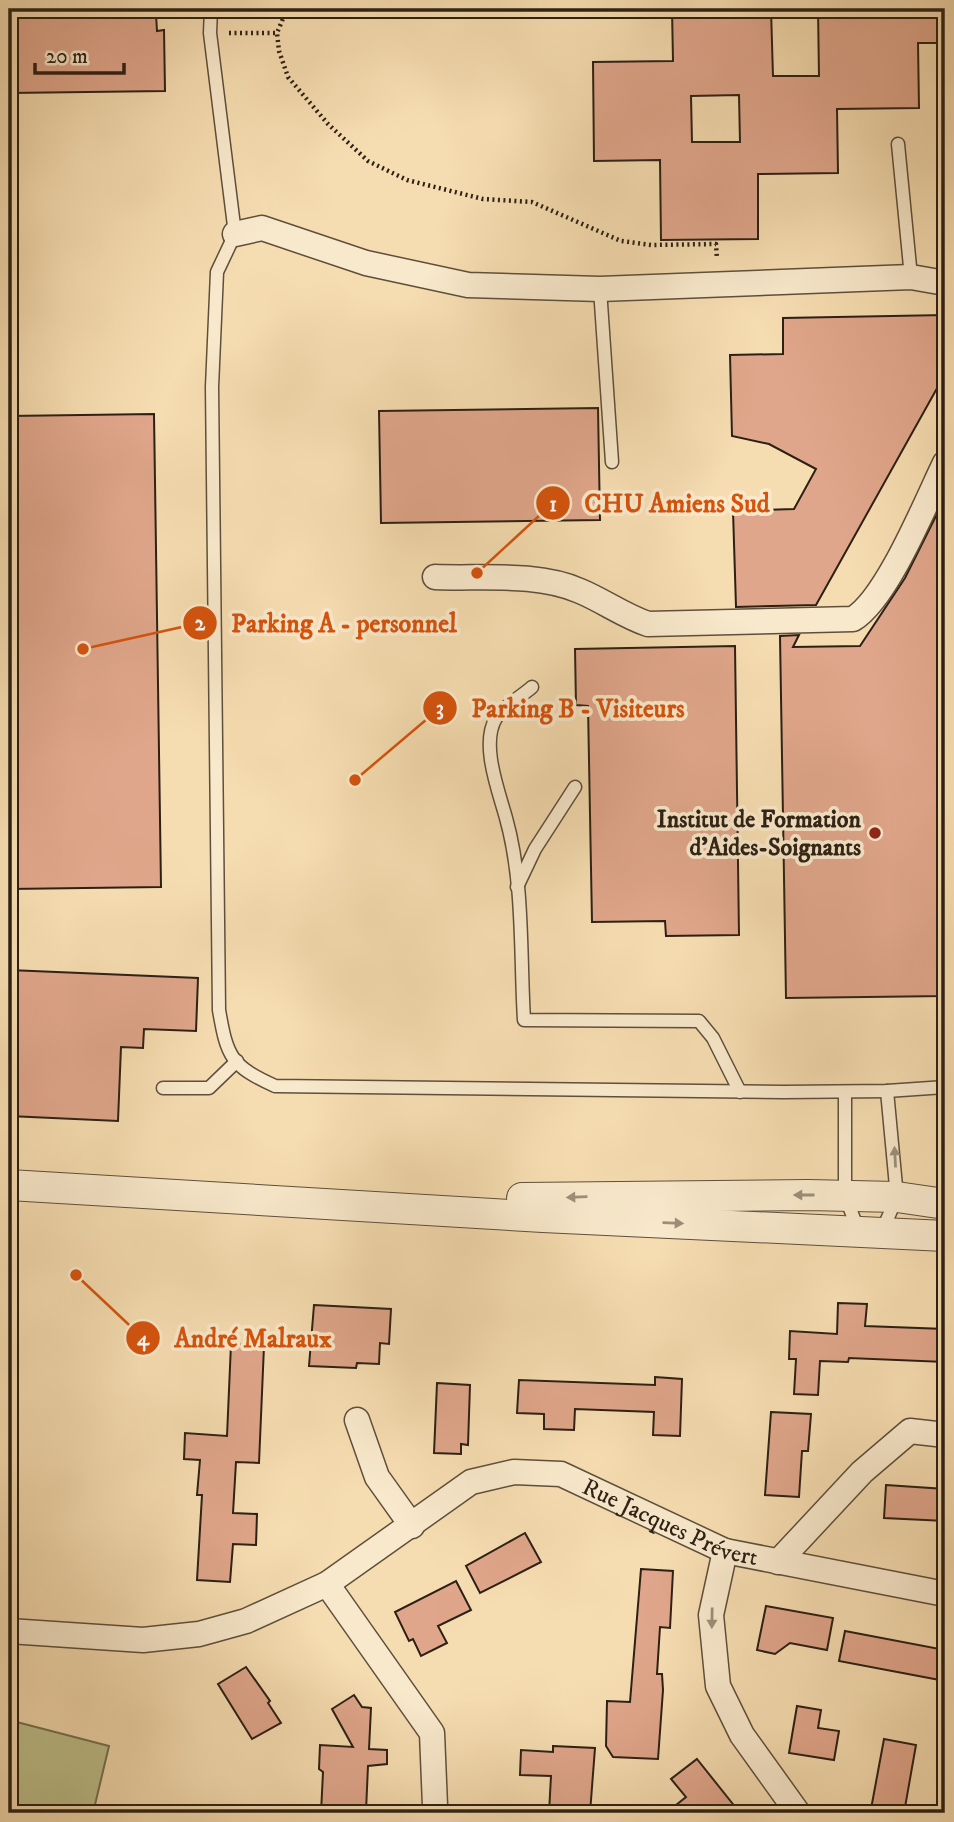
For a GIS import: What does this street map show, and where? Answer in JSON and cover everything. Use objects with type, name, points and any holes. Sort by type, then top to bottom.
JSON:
[{"type":"street","points":[[235,234],[262,228],[366,264],[468,285],[600,289],[911,277],[945,283]]},
{"type":"street","points":[[435,577],[550,582],[579,590],[626,617],[648,624],[853,619],[864,612],[896,562],[945,463]]},
{"type":"street","points":[[9,1185],[605,1220],[945,1236]]},
{"type":"street","points":[[407,1208],[519,1198],[646,1195],[845,1196],[897,1198],[945,1204]]},
{"type":"street","points":[[356,1420],[377,1477],[412,1526]]},
{"type":"street","points":[[778,1562],[862,1472],[910,1431],[945,1435]]},
{"type":"street","name":"Rue Jacques Prévert","points":[[9,1632],[144,1640],[199,1634],[246,1620],[327,1584],[471,1482],[514,1472],[561,1474],[724,1551],[945,1594]]},
{"type":"street","points":[[724,1551],[710,1615],[718,1686],[742,1735],[798,1813]]},
{"type":"street","points":[[327,1584],[432,1733],[436,1806]]},
{"type":"lane","points":[[211,9],[210,33],[235,234],[217,272],[212,387],[219,1010],[225,1043],[244,1072],[275,1086],[740,1092],[887,1091],[945,1087]]},
{"type":"lane","points":[[898,144],[911,277]]},
{"type":"lane","points":[[600,289],[612,462]]},
{"type":"lane","points":[[532,687],[496,719],[491,738],[492,774],[507,821],[517,887],[524,1020],[699,1021],[713,1038],[740,1092]]},
{"type":"lane","points":[[517,887],[535,849],[575,787]]},
{"type":"lane","points":[[163,1088],[209,1088],[237,1061]]},
{"type":"lane","points":[[845,1092],[845,1196],[856,1224],[883,1231],[897,1198],[887,1091]]},
{"type":"path","points":[[287,9],[277,33],[279,51],[288,76],[328,124],[368,161],[407,180],[483,199],[532,202],[621,241],[651,245],[716,244],[718,285]]},
{"type":"path","points":[[210,33],[277,33]]},
{"type":"green space","points":[[9,1720],[109,1746],[93,1813],[9,1813]]},
{"type":"building","points":[[9,9],[144,9],[144,14],[156,14],[157,31],[164,30],[165,91],[9,93]]},
{"type":"building","points":[[672,9],[771,9],[773,76],[819,76],[818,9],[945,9],[945,43],[918,43],[919,108],[837,109],[838,173],[758,174],[758,239],[661,240],[660,160],[594,161],[593,62],[673,61]],"holes":[[[739,95],[740,142],[692,142],[691,96]]]},
{"type":"building","points":[[945,315],[945,374],[816,605],[736,607],[733,511],[794,509],[816,469],[769,444],[732,436],[730,355],[783,354],[783,318]]},
{"type":"building","points":[[598,408],[600,520],[381,523],[379,411]]},
{"type":"building","points":[[154,414],[161,887],[9,889],[9,416]]},
{"type":"building","points":[[945,498],[945,996],[786,998],[780,636],[799,635],[793,647],[860,646],[905,578]]},
{"type":"building","points":[[735,646],[739,935],[666,936],[665,921],[592,922],[588,706],[576,705],[575,649]]},
{"type":"building","points":[[9,970],[198,978],[196,1031],[144,1029],[143,1048],[121,1047],[118,1121],[9,1116]]},
{"type":"building","points":[[838,1303],[867,1304],[865,1326],[945,1329],[945,1362],[849,1358],[848,1362],[820,1361],[818,1395],[794,1394],[796,1359],[789,1359],[790,1331],[837,1334]]},
{"type":"building","points":[[314,1305],[391,1309],[389,1344],[380,1343],[379,1364],[357,1363],[356,1368],[309,1366]]},
{"type":"building","points":[[231,1344],[264,1346],[259,1463],[236,1462],[233,1513],[257,1514],[256,1545],[233,1544],[230,1582],[197,1580],[202,1495],[197,1495],[200,1460],[184,1459],[185,1433],[227,1436]]},
{"type":"building","points":[[655,1377],[682,1379],[680,1436],[653,1435],[654,1412],[575,1409],[574,1430],[544,1429],[544,1414],[517,1413],[519,1380],[655,1385]]},
{"type":"building","points":[[437,1383],[470,1385],[468,1445],[461,1444],[461,1454],[434,1453]]},
{"type":"building","points":[[771,1412],[811,1414],[808,1451],[802,1451],[799,1497],[765,1495]]},
{"type":"building","points":[[886,1485],[945,1489],[945,1521],[884,1518]]},
{"type":"building","points":[[525,1533],[541,1562],[480,1593],[466,1566]]},
{"type":"building","points":[[641,1569],[673,1571],[670,1628],[660,1627],[657,1674],[662,1674],[663,1690],[658,1759],[613,1757],[606,1746],[607,1701],[630,1702]]},
{"type":"building","points":[[456,1581],[471,1610],[438,1626],[447,1643],[421,1656],[413,1639],[409,1641],[395,1612]]},
{"type":"building","points":[[766,1606],[833,1618],[827,1650],[790,1643],[775,1654],[757,1650]]},
{"type":"building","points":[[845,1631],[945,1650],[945,1681],[839,1661]]},
{"type":"building","points":[[246,1667],[270,1701],[268,1703],[281,1723],[252,1739],[218,1684]]},
{"type":"building","points":[[354,1695],[362,1707],[371,1708],[369,1749],[387,1750],[387,1764],[368,1766],[366,1811],[321,1813],[323,1772],[319,1769],[320,1745],[353,1747],[332,1709]]},
{"type":"building","points":[[797,1706],[821,1710],[818,1728],[839,1731],[834,1760],[789,1753]]},
{"type":"building","points":[[884,1739],[916,1745],[904,1813],[871,1809]]},
{"type":"building","points":[[553,1746],[595,1748],[590,1813],[549,1813],[551,1776],[520,1775],[521,1750],[553,1752]]},
{"type":"building","points":[[697,1759],[740,1813],[666,1813],[686,1797],[671,1779]]},
{"type":"place","name":"CHU Amiens Sud","points":[[477,573]]},
{"type":"place","name":"Parking A - personnel","points":[[83,649]]},
{"type":"place","name":"Parking B - Visiteurs","points":[[355,780]]},
{"type":"place","name":"Institut de Formation d'Aides-Soignants","points":[[875,833]]},
{"type":"place","name":"André Malraux","points":[[76,1275]]}]
